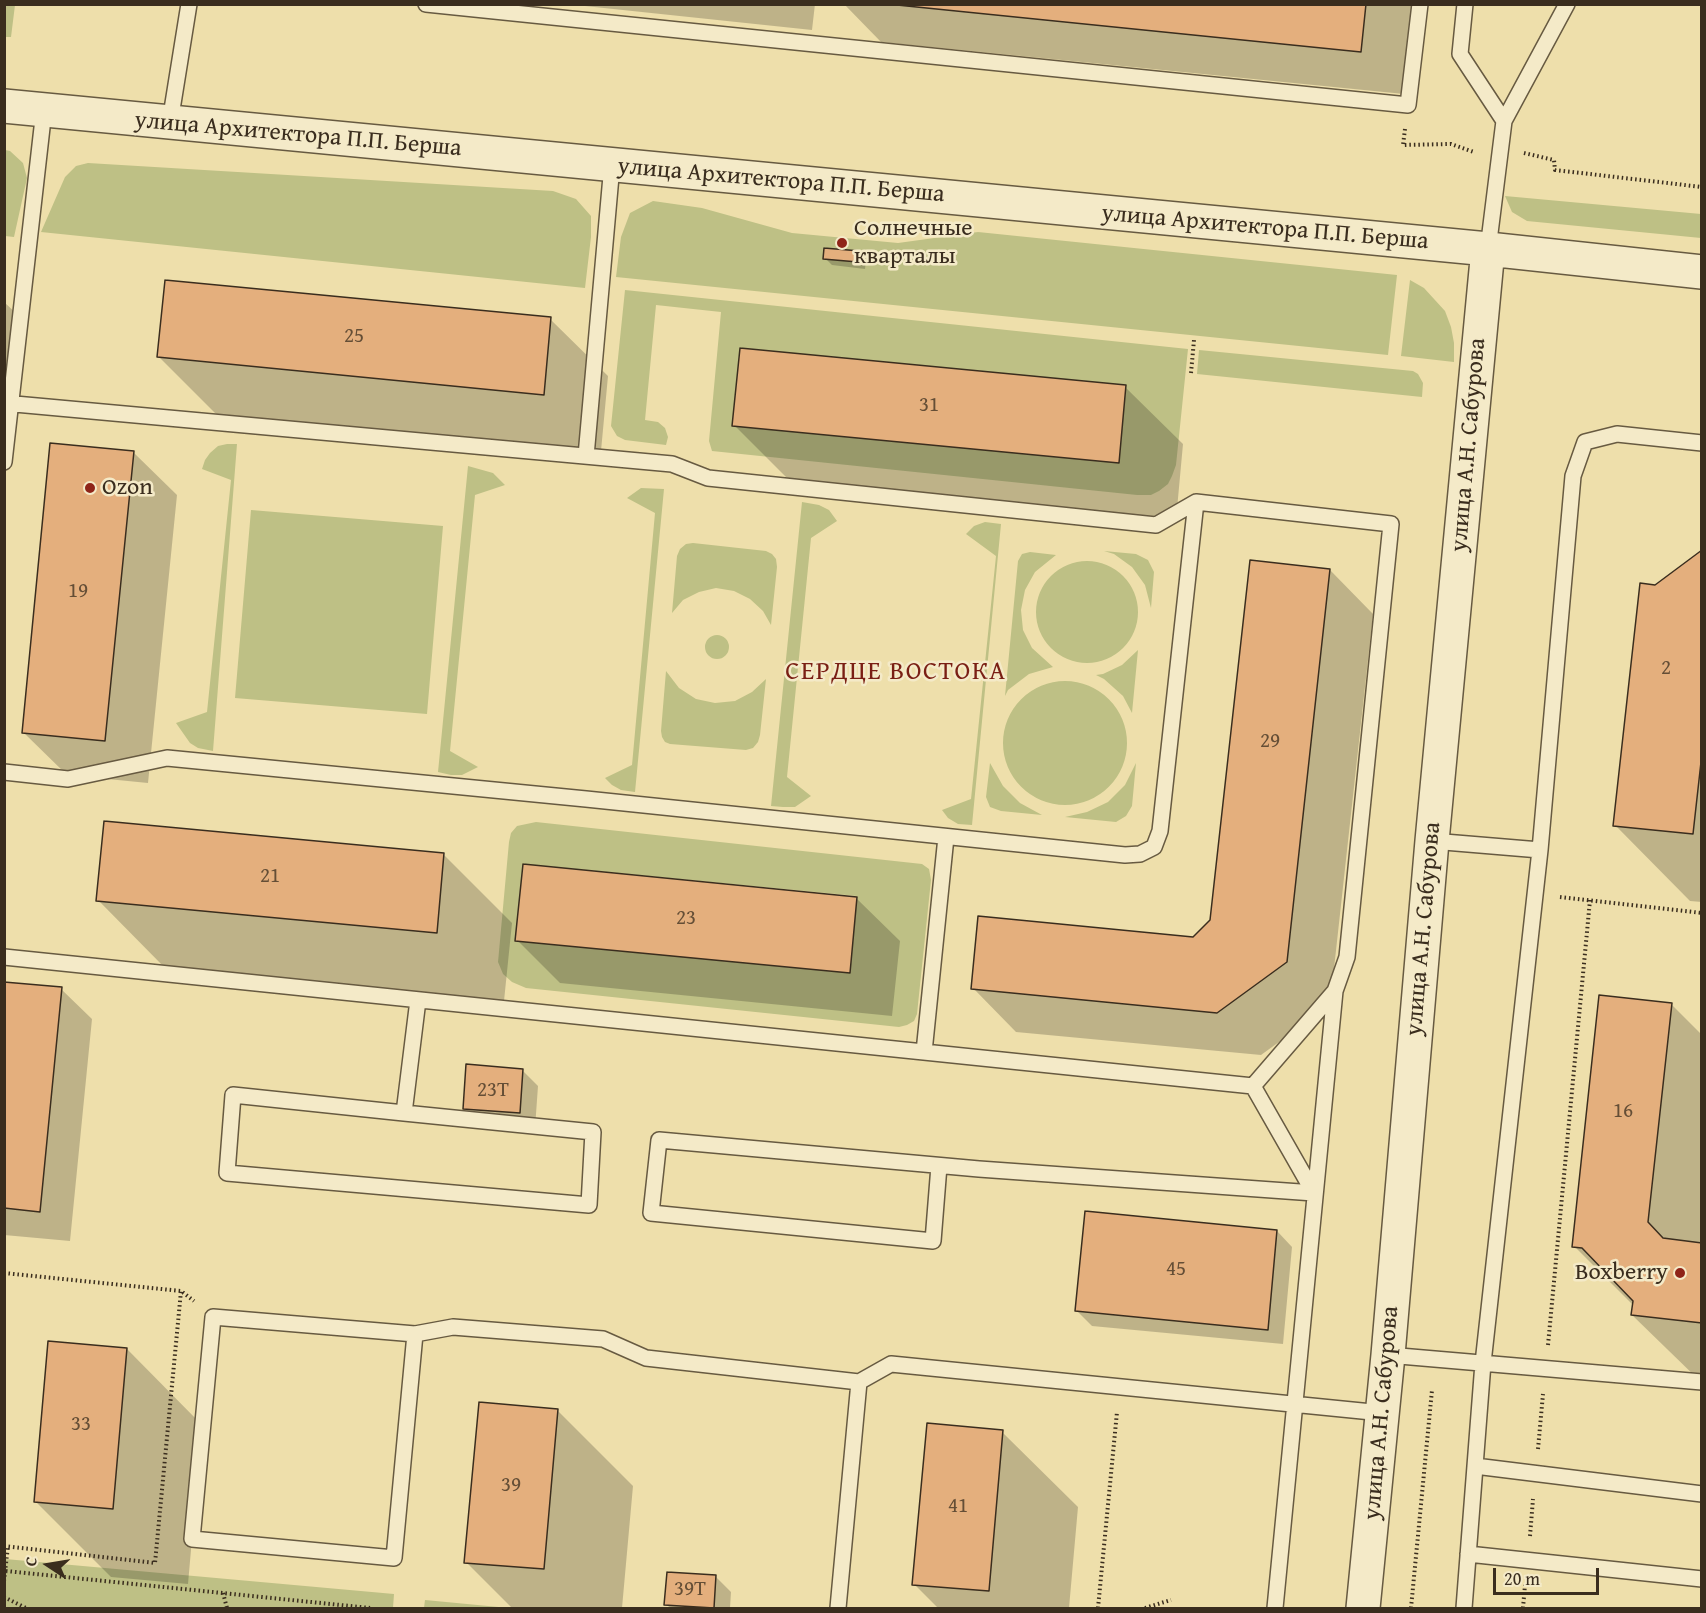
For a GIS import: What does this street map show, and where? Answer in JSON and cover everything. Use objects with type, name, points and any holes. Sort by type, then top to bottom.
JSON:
[{"type":"street","name":"улица Архитектора П.П. Берша","points":[[4,106],[1488,249],[1701,272]]},
{"type":"street","name":"улица А.Н. Сабурова","points":[[1363,1608],[1488,249]]},
{"type":"lane","points":[[170,122],[189,4]]},
{"type":"lane","points":[[426,4],[1408,105],[1420,4]]},
{"type":"lane","points":[[1465,4],[1460,54],[1504,121]]},
{"type":"lane","points":[[1488,249],[1504,121],[1567,4]]},
{"type":"lane","points":[[4,462],[8,403],[44,110]]},
{"type":"lane","points":[[586,456],[612,165]]},
{"type":"lane","points":[[8,403],[672,464],[708,478],[1156,525],[1196,502],[1391,524],[1347,957],[1335,991],[1275,1608]]},
{"type":"lane","points":[[1464,1608],[1483,1363],[1536,894],[1573,476],[1585,442],[1617,434],[1701,443]]},
{"type":"lane","points":[[4,772],[68,779],[167,758],[1125,855],[1140,854],[1154,847],[1160,831],[1196,502]]},
{"type":"lane","points":[[924,1052],[946,837]]},
{"type":"lane","points":[[1432,841],[1540,850]]},
{"type":"lane","points":[[4,957],[1253,1086]]},
{"type":"lane","points":[[1253,1086],[1335,991]]},
{"type":"lane","points":[[404,1113],[418,1000]]},
{"type":"lane","points":[[1253,1086],[1314,1193]]},
{"type":"lane","points":[[233,1095],[404,1113],[593,1132],[589,1205],[227,1173],[233,1095]]},
{"type":"lane","points":[[939,1166],[933,1241],[651,1213],[659,1140],[939,1166],[1314,1193]]},
{"type":"lane","points":[[415,1334],[394,1558],[192,1539],[213,1317],[415,1334],[453,1327],[603,1339],[646,1358],[859,1382],[891,1364],[1382,1413]]},
{"type":"lane","points":[[1388,1355],[1701,1382]]},
{"type":"lane","points":[[838,1608],[859,1382]]},
{"type":"lane","points":[[1475,1466],[1701,1494]]},
{"type":"lane","points":[[1468,1554],[1701,1579]]},
{"type":"path","points":[[1403,145],[1451,144],[1498,160],[1523,152],[1554,160],[1555,170],[1701,187]]},
{"type":"path","points":[[1191,373],[1194,340]]},
{"type":"path","points":[[1536,894],[1701,913]]},
{"type":"path","points":[[1523,1608],[1590,900]]},
{"type":"path","points":[[4,1273],[181,1291],[213,1317]]},
{"type":"path","points":[[4,1581],[6,1546],[155,1563],[181,1291]]},
{"type":"path","points":[[1098,1608],[1120,1386]]},
{"type":"path","points":[[1411,1608],[1432,1390]]},
{"type":"path","points":[[6,1571],[370,1608]]},
{"type":"path","points":[[223,1593],[227,1608]]},
{"type":"path","points":[[4,1597],[26,1608]]},
{"type":"path","points":[[1145,1608],[1171,1600]]},
{"type":"green space","points":[[4,5],[15,5],[11,37],[5,37]]},
{"type":"green space","points":[[5,150],[10,151],[23,163],[27,178],[14,237],[5,236]]},
{"type":"green space","points":[[88,163],[553,191],[576,199],[591,216],[585,288],[41,232],[65,177],[76,166]]},
{"type":"green space","points":[[1505,196],[1701,214],[1701,238],[1527,221],[1512,212]]},
{"type":"green space","points":[[653,201],[702,208],[792,233],[898,243],[978,232],[1397,275],[1388,355],[616,277],[621,237],[630,213]]},
{"type":"green space","points":[[1410,280],[1424,288],[1445,311],[1454,343],[1454,362],[1401,356]]},
{"type":"green space","points":[[625,290],[1188,349],[1176,465],[1168,484],[1151,495],[712,451],[709,441],[721,312],[656,305],[645,420],[658,422],[665,428],[668,437],[666,445],[625,440],[617,436],[611,426]],"holes":[[[740,348],[1126,385],[1119,463],[732,426]]]},
{"type":"green space","points":[[1199,350],[1413,371],[1418,374],[1423,383],[1422,397],[1197,374]]},
{"type":"green space","points":[[237,444],[213,751],[198,748],[190,743],[176,723],[207,712],[231,480],[202,469],[210,453],[218,446]]},
{"type":"green space","points":[[468,466],[493,473],[505,485],[475,495],[450,751],[478,767],[462,775],[451,775],[438,772]]},
{"type":"green space","points":[[641,488],[664,489],[635,792],[621,790],[605,778],[632,765],[655,513],[627,498]]},
{"type":"green space","points":[[802,502],[819,505],[829,510],[837,521],[811,538],[787,777],[811,796],[795,807],[783,807],[771,806]]},
{"type":"green space","points":[[251,510],[443,526],[427,714],[235,698]]},
{"type":"green space","points":[[985,522],[1001,524],[972,825],[958,824],[948,818],[942,810],[971,799],[996,556],[966,534],[974,526]]},
{"type":"green space","points":[[686,544],[766,551],[772,554],[776,559],[777,567],[771,625],[763,611],[750,599],[734,591],[716,588],[699,592],[683,600],[672,613],[677,556]]},
{"type":"green space","points":[[1104,551],[1136,554],[1148,560],[1154,572],[1151,608],[1145,585],[1132,567],[1114,554]]},
{"type":"green space","points":[[1030,552],[1056,555],[1035,572],[1025,590],[1021,610],[1023,630],[1032,648],[1053,667],[1029,674],[1008,690],[1005,696],[1018,561],[1022,554]]},
{"type":"green space","points":[[1087,561],[1107,565],[1123,576],[1134,592],[1138,612],[1134,632],[1123,648],[1107,659],[1087,663],[1067,659],[1051,648],[1040,632],[1036,612],[1040,592],[1051,576],[1067,565]]},
{"type":"green space","points":[[717,635],[726,638],[729,647],[726,656],[717,659],[708,656],[705,647],[708,638]]},
{"type":"green space","points":[[1138,650],[1132,713],[1123,696],[1096,675],[1122,665]]},
{"type":"green space","points":[[666,671],[679,688],[696,699],[715,703],[735,701],[752,692],[766,679],[758,742],[753,748],[746,750],[665,742],[661,731]]},
{"type":"green space","points":[[1065,681],[1089,686],[1109,699],[1122,719],[1127,743],[1122,767],[1109,787],[1089,800],[1065,805],[1041,800],[1021,787],[1008,767],[1003,743],[1008,719],[1021,699],[1041,686]]},
{"type":"green space","points":[[990,763],[1003,786],[1020,803],[1042,815],[1001,811],[990,807],[986,797]]},
{"type":"green space","points":[[1136,763],[1132,806],[1126,816],[1116,822],[1065,817],[1087,812],[1108,802],[1125,785]]},
{"type":"green space","points":[[536,822],[922,864],[929,869],[931,880],[917,1014],[914,1021],[899,1027],[526,988],[512,982],[503,974],[498,962],[509,842],[511,833],[517,826]],"holes":[[[523,864],[857,896],[850,973],[515,941]]]},
{"type":"green space","points":[[5,1559],[394,1594],[393,1608],[5,1608]]},
{"type":"green space","points":[[425,1600],[509,1608],[424,1608]]},
{"type":"building","points":[[887,4],[1366,4],[1361,52]]},
{"type":"building","points":[[824,248],[860,251],[858,262],[823,259]]},
{"type":"building","points":[[165,280],[551,317],[544,395],[157,357]]},
{"type":"building","points":[[740,348],[1126,385],[1119,463],[732,426]]},
{"type":"building","points":[[50,443],[134,451],[105,741],[22,733]]},
{"type":"building","points":[[1702,550],[1702,753],[1693,834],[1613,826],[1640,583],[1655,585]]},
{"type":"building","points":[[1250,560],[1330,569],[1287,962],[1217,1013],[971,989],[978,916],[1193,937],[1210,920]]},
{"type":"building","points":[[104,821],[444,853],[437,933],[96,901]]},
{"type":"building","points":[[523,864],[857,897],[850,973],[515,941]]},
{"type":"building","points":[[4,982],[62,987],[40,1212],[4,1208]]},
{"type":"building","points":[[1599,995],[1672,1003],[1648,1222],[1663,1238],[1702,1243],[1702,1323],[1631,1315],[1633,1301],[1582,1248],[1572,1247]]},
{"type":"building","points":[[466,1064],[523,1069],[520,1113],[463,1109]]},
{"type":"building","points":[[1085,1211],[1277,1230],[1268,1330],[1075,1311]]},
{"type":"building","points":[[48,1341],[127,1348],[113,1509],[34,1502]]},
{"type":"building","points":[[479,1402],[558,1409],[544,1569],[464,1563]]},
{"type":"building","points":[[927,1423],[1003,1430],[989,1591],[912,1585]]},
{"type":"building","points":[[667,1572],[716,1575],[714,1608],[664,1605]]},
{"type":"place","name":"Солнечные кварталы","points":[[842,243]]},
{"type":"place","name":"Ozon","points":[[90,488]]},
{"type":"place","name":"Boxberry","points":[[1680,1273]]},
{"type":"district","name":"СЕРДЦЕ ВОСТОКА","points":[[896,672]]}]
